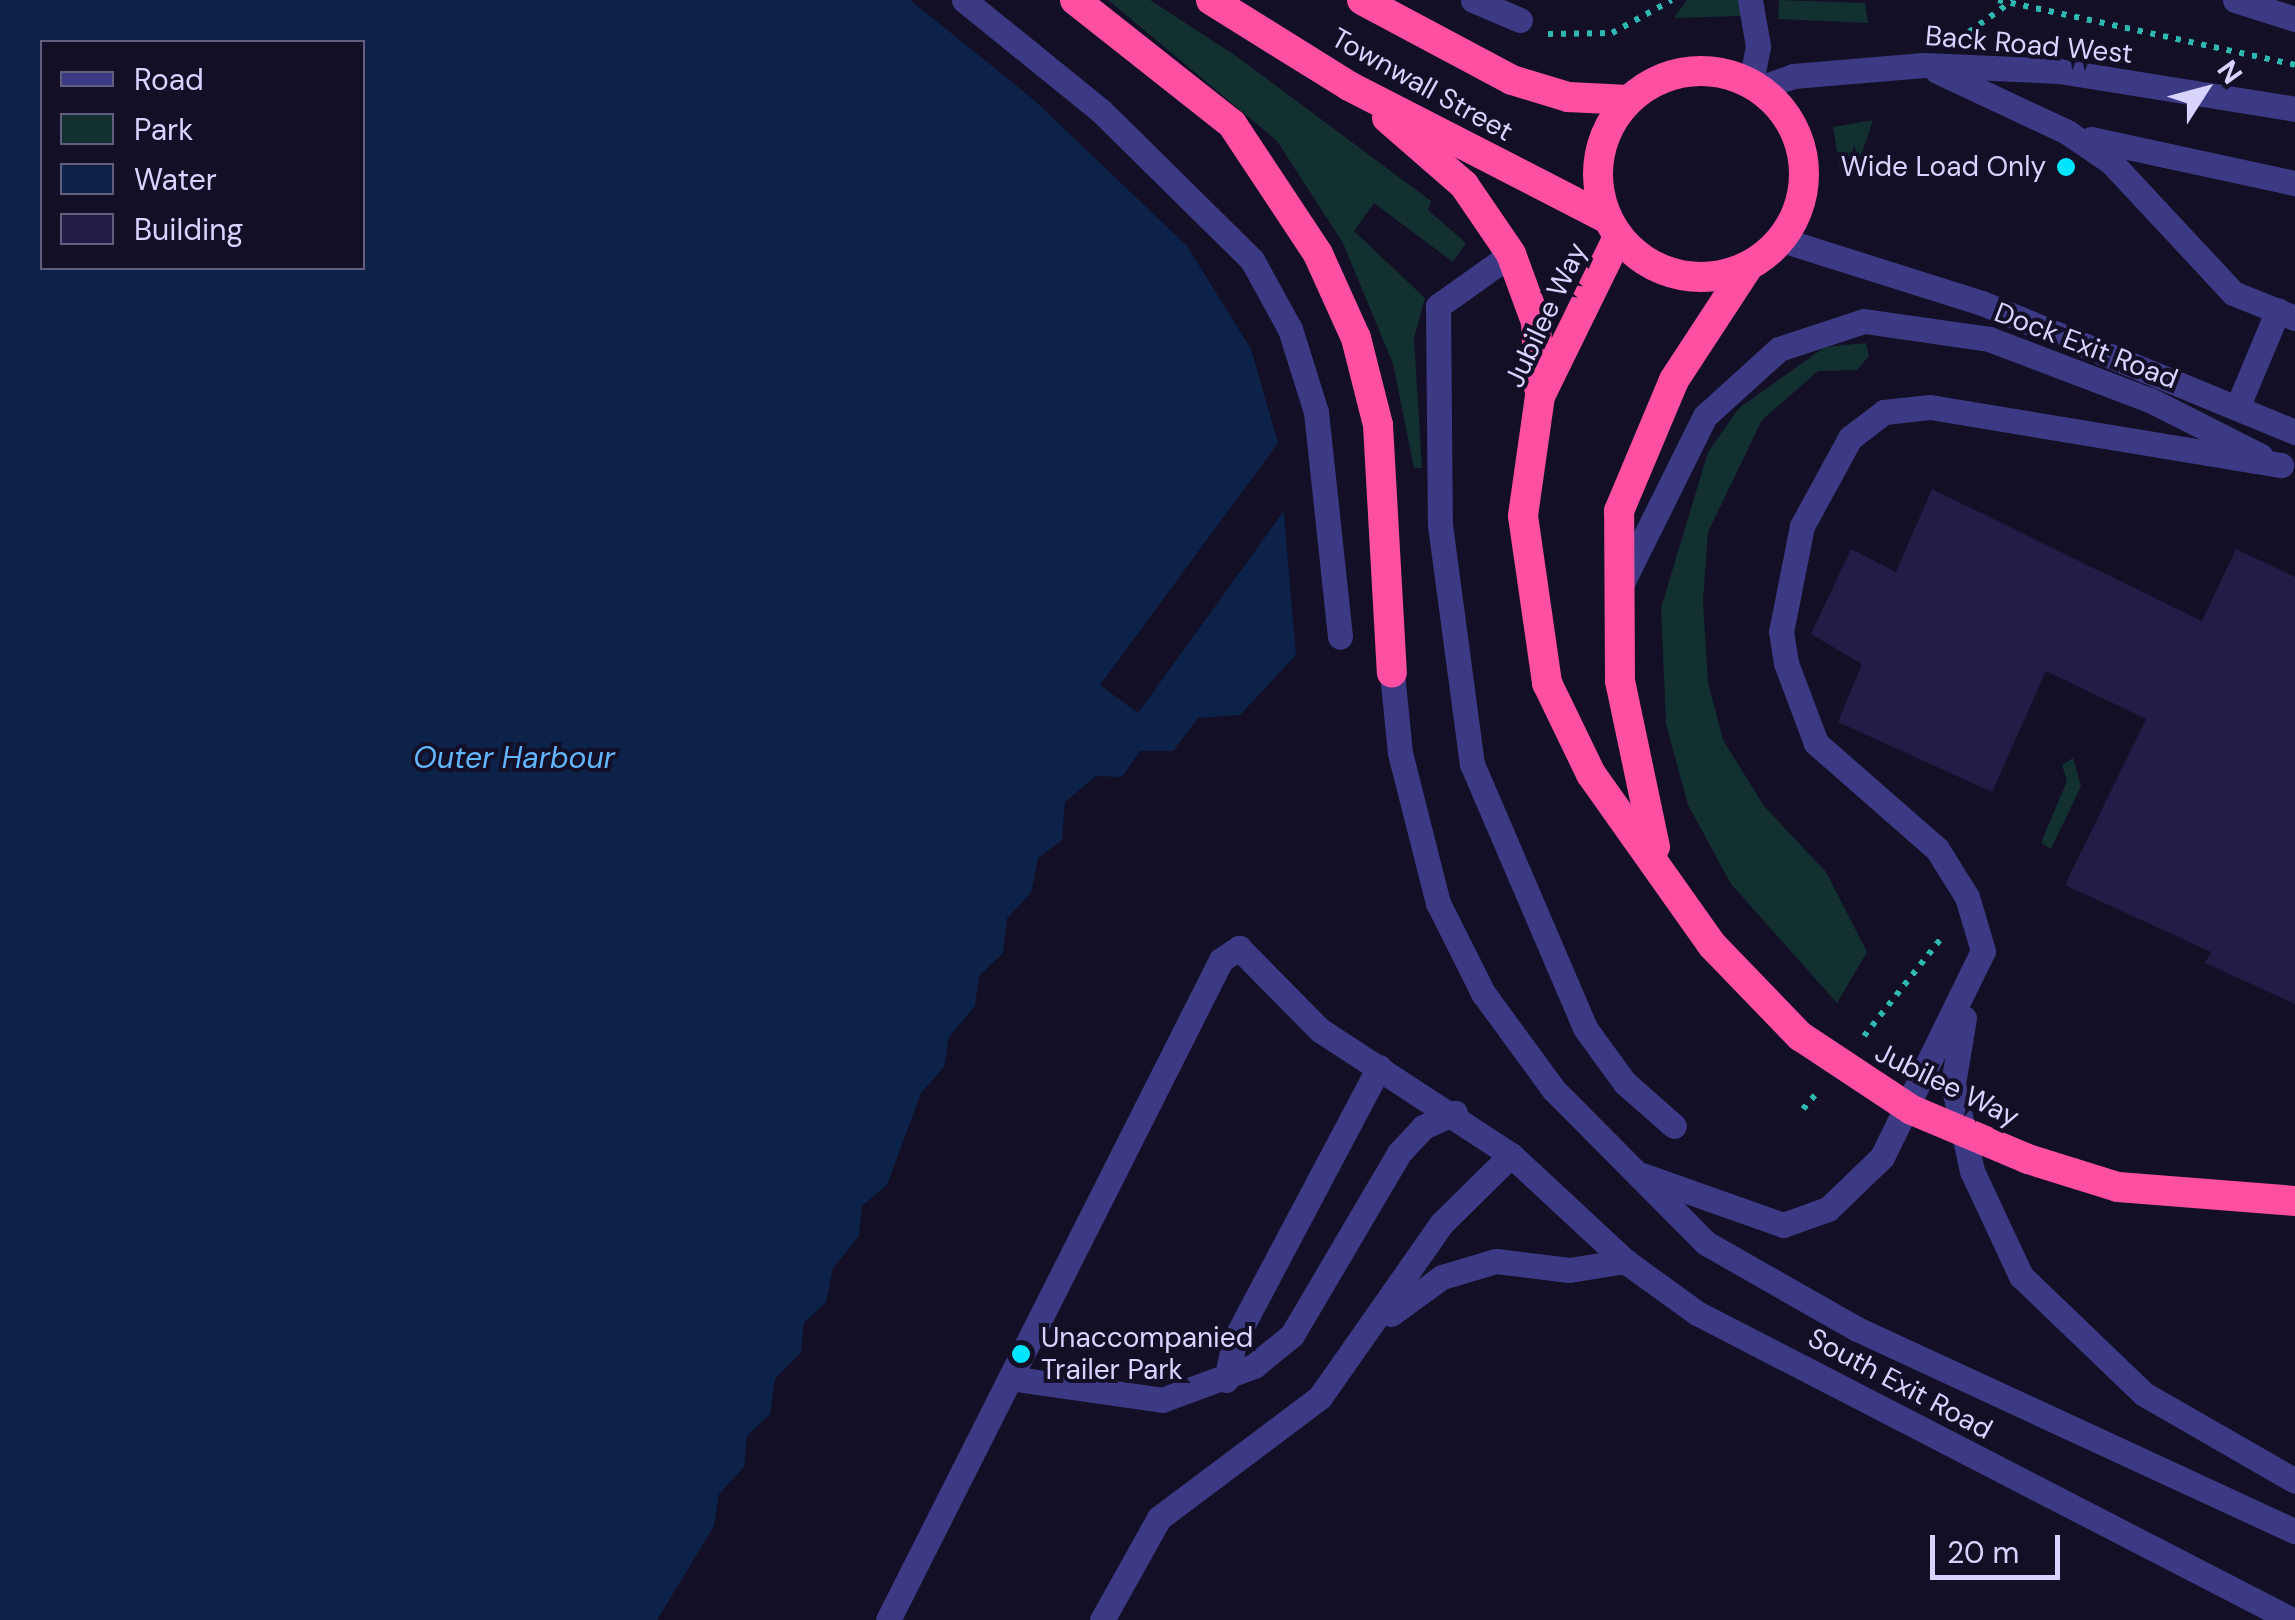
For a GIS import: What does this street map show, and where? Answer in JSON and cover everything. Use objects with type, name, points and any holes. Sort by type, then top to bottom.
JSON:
[{"type":"highway","points":[[1075,0],[1232,124],[1318,254],[1356,338],[1378,425],[1392,673]]},
{"type":"highway","name":"Townwall Street","points":[[1211,0],[1349,86],[1612,227]]},
{"type":"highway","name":"Townwall Street","points":[[1362,0],[1393,8],[1512,80],[1568,97],[1629,100]]},
{"type":"highway","points":[[1705,70],[1755,86],[1792,124],[1802,153],[1797,214],[1782,240],[1748,267],[1692,278],[1664,272],[1612,227],[1602,143],[1629,100],[1705,70]]},
{"type":"highway","points":[[1349,86],[1464,185],[1511,254],[1536,322],[1540,396]]},
{"type":"highway","name":"Jubilee Way","points":[[1612,227],[1540,396],[1523,516],[1548,683],[1591,774],[1660,864],[1712,946],[1800,1036],[1912,1110],[2028,1159],[2118,1186],[2295,1201]]},
{"type":"highway","name":"Jubilee Way","points":[[1660,864],[1627,733],[1619,512],[1638,454],[1748,267]]},
{"type":"street","points":[[964,0],[1100,111],[1252,260],[1290,328],[1316,412],[1333,505],[1340,637]]},
{"type":"street","points":[[1473,0],[1520,20]]},
{"type":"street","points":[[1750,0],[1758,46],[1755,86]]},
{"type":"street","points":[[2235,0],[2295,19]]},
{"type":"street","points":[[1924,65],[2067,132],[2110,162],[2233,293],[2286,314],[2236,408]]},
{"type":"street","name":"Back Road West","points":[[1755,86],[1924,65],[2059,71],[2295,109]]},
{"type":"street","points":[[2067,132],[2295,183]]},
{"type":"street","name":"Dock Exit Road","points":[[1782,240],[1886,268],[2295,432]]},
{"type":"street","points":[[1511,254],[1448,286],[1438,306],[1434,381],[1449,637],[1472,764],[1585,1028],[1624,1083],[1674,1126]]},
{"type":"street","name":"Dock Exit Road","points":[[1620,587],[1706,416],[1779,349],[1864,321],[1990,339],[2150,400],[2288,469]]},
{"type":"street","points":[[1642,1175],[1783,1225],[1828,1209],[1882,1158],[1968,993],[1983,951],[1967,896],[1937,850],[1816,743],[1786,663],[1786,587],[1802,526],[1850,438],[1884,412],[1930,407],[2288,469]]},
{"type":"street","points":[[1392,673],[1400,753],[1453,933],[1482,992],[1554,1090],[1642,1175],[1745,1272],[2295,1532]]},
{"type":"street","name":"South Exit Road","points":[[1010,1378],[1221,960],[1238,948],[1320,1030],[1454,1113],[1511,1155],[1625,1260],[1720,1325],[2292,1620]]},
{"type":"street","points":[[1968,993],[1953,1084],[1972,1171],[2022,1276],[2144,1394],[2295,1481]]},
{"type":"street","points":[[1226,1380],[1234,1341],[1379,1067]]},
{"type":"street","points":[[888,1620],[1010,1378],[1162,1400],[1226,1380],[1292,1334],[1399,1153],[1423,1127],[1454,1113]]},
{"type":"street","points":[[1102,1620],[1159,1518],[1320,1397],[1376,1326],[1442,1223],[1511,1155]]},
{"type":"street","points":[[1376,1326],[1442,1278],[1496,1261],[1570,1270],[1625,1260]]},
{"type":"path","points":[[1520,20],[1573,38],[1612,34],[1672,0]]},
{"type":"path","points":[[1998,0],[2295,65]]},
{"type":"path","points":[[1853,1050],[1967,896]]},
{"type":"path","points":[[1803,1110],[1828,1080]]},
{"type":"green space","points":[[1108,0],[1150,0],[1236,56],[1431,201],[1428,210],[1466,243],[1453,262],[1374,203],[1354,231],[1425,298],[1414,338],[1422,468],[1414,468],[1393,364],[1343,243],[1277,141]]},
{"type":"green space","points":[[1687,0],[1738,0],[1741,16],[1674,18]]},
{"type":"green space","points":[[1779,0],[1865,3],[1868,23],[1778,19]]},
{"type":"green space","points":[[1873,120],[1861,156],[1840,169],[1833,127]]},
{"type":"green space","points":[[1866,343],[1869,356],[1857,370],[1818,371],[1762,420],[1708,532],[1703,601],[1708,682],[1723,740],[1764,806],[1826,872],[1867,952],[1837,1003],[1731,884],[1688,805],[1666,724],[1661,608],[1708,452],[1739,408],[1825,347]]},
{"type":"green space","points":[[2073,758],[2081,786],[2051,849],[2041,843],[2067,781],[2062,765]]},
{"type":"water","name":"Outer Harbour","points":[[0,0],[910,0],[1034,100],[1187,246],[1251,349],[1278,443],[1296,655],[1240,715],[1198,718],[1173,751],[1140,751],[1122,777],[1096,776],[1065,802],[1062,840],[1038,858],[1031,893],[1007,918],[1003,953],[979,976],[975,1006],[949,1037],[944,1067],[921,1093],[887,1185],[862,1206],[859,1236],[833,1268],[826,1302],[804,1323],[801,1352],[775,1379],[770,1414],[747,1436],[744,1467],[719,1494],[714,1526],[657,1620],[0,1620]]},
{"type":"pier","points":[[1278,443],[1286,508],[1138,713],[1100,685]]},
{"type":"building","points":[[1932,489],[2202,621],[2236,549],[2295,577],[2295,1004],[2205,963],[2211,952],[2065,885],[2146,719],[2046,671],[1992,792],[1838,722],[1862,664],[1811,634],[1851,549],[1896,572]]},
{"type":"place","name":"Wide Load Only","points":[[2066,167]]},
{"type":"place","name":"Unaccompanied Trailer Park","points":[[1021,1354]]}]
